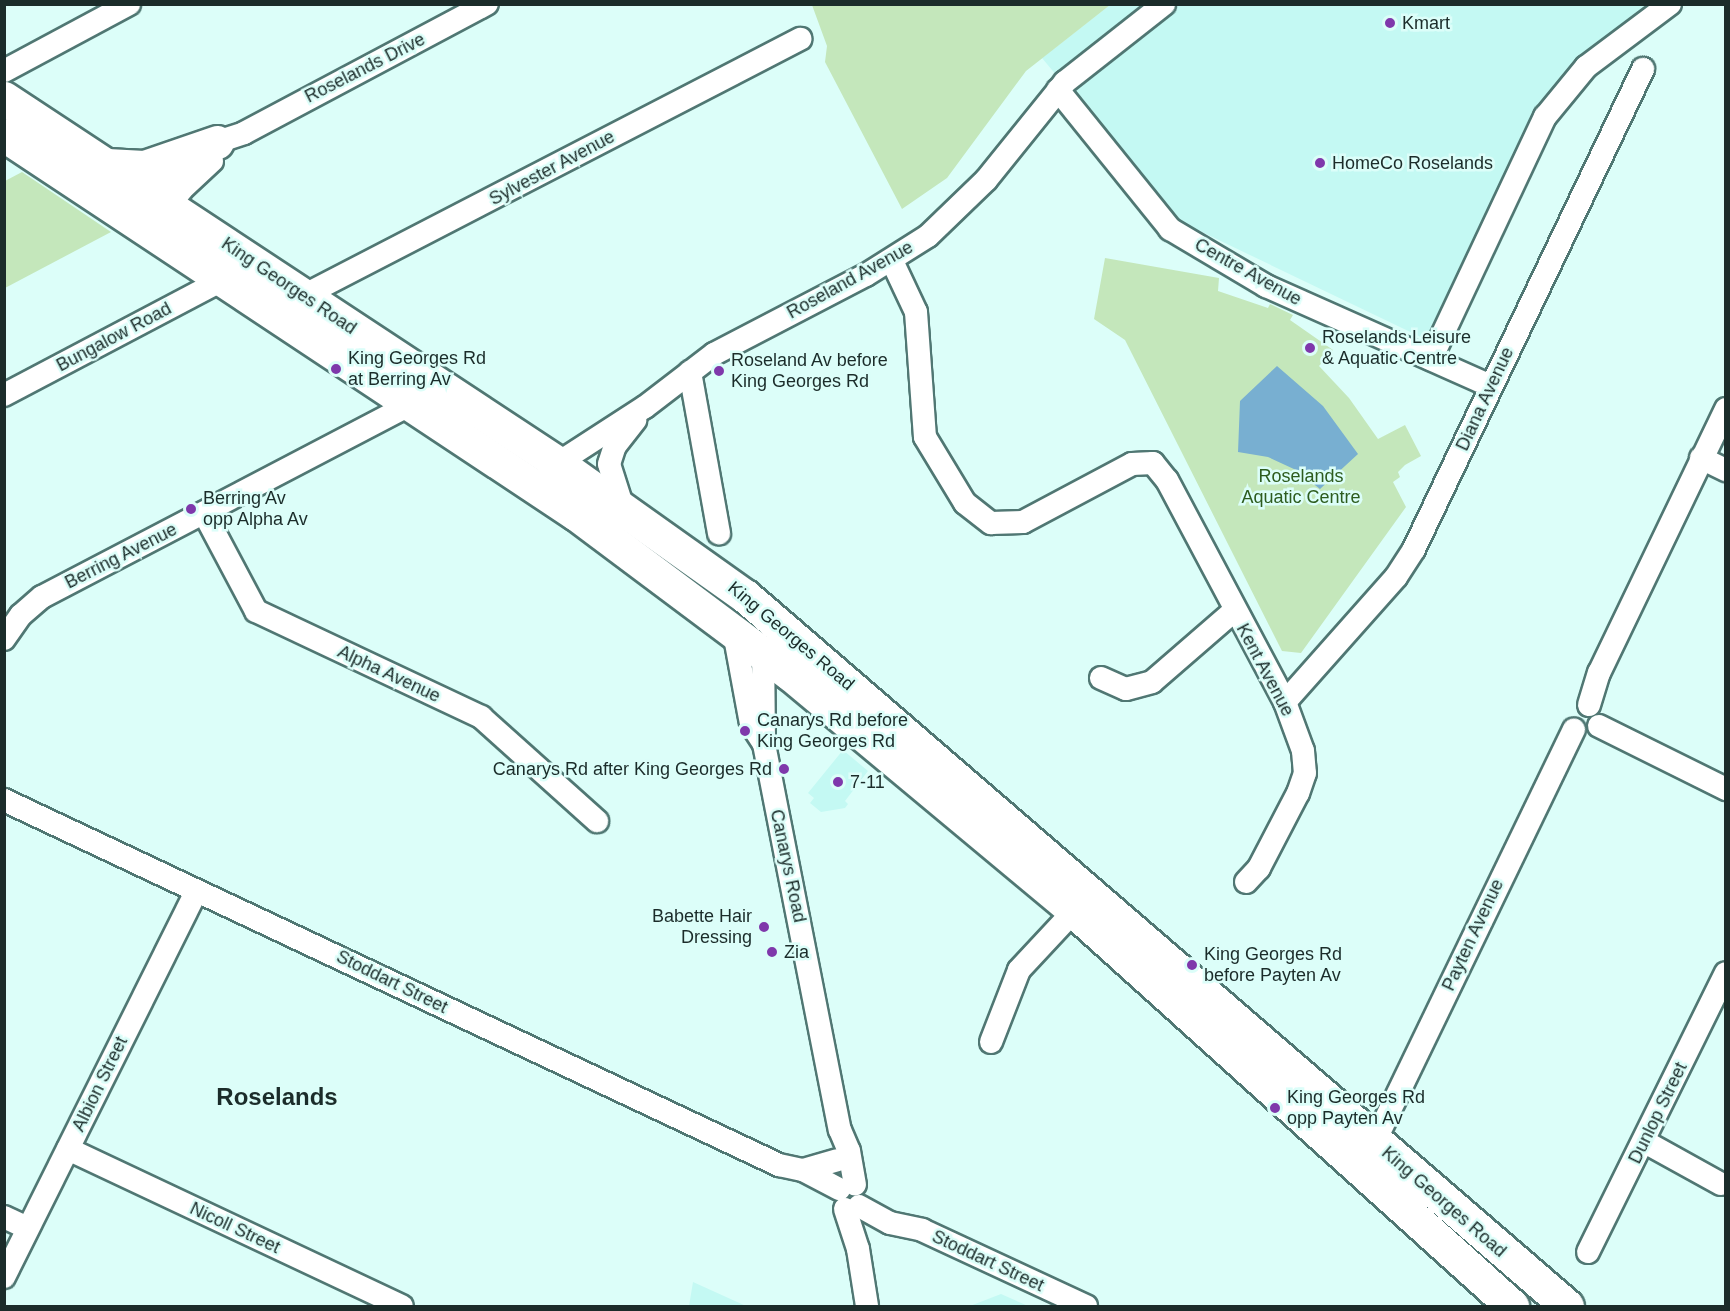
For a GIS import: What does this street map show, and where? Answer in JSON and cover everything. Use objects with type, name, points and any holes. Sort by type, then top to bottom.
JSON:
[{"type":"highway","name":"King Georges Road","points":[[4,98],[107,165],[150,212],[224,279],[410,405],[526,480],[815,693],[1074,911],[1512,1306]]},
{"type":"highway","name":"King Georges Road","points":[[4,135],[303,296],[559,464],[698,560],[804,644],[1567,1306]]},
{"type":"highway","points":[[107,165],[144,167],[231,137]]},
{"type":"street","points":[[4,71],[129,4]]},
{"type":"street","name":"Roselands Drive","points":[[150,212],[183,166],[231,137],[487,4]]},
{"type":"street","name":"Roseland Avenue","points":[[526,480],[559,464],[645,407],[690,372],[742,339],[892,261],[957,211],[1058,90],[1164,4]]},
{"type":"street","points":[[1431,359],[1545,117],[1586,67],[1670,4]]},
{"type":"street","name":"Sylvester Avenue","points":[[303,296],[800,39]]},
{"type":"street","name":"Diana Avenue","points":[[1285,702],[1396,577],[1414,549],[1643,69]]},
{"type":"street","name":"Centre Avenue","points":[[1058,90],[1170,229],[1266,286],[1491,386]]},
{"type":"street","name":"Kent Avenue","points":[[892,261],[916,312],[926,437],[965,503],[991,523],[1023,522],[1132,465],[1153,463],[1167,480],[1234,611],[1285,702],[1303,751],[1305,773],[1259,868],[1246,882]]},
{"type":"street","name":"Bungalow Road","points":[[4,395],[224,279]]},
{"type":"street","points":[[690,372],[719,533]]},
{"type":"street","name":"Berring Avenue","points":[[4,639],[21,615],[42,597],[410,405]]},
{"type":"street","name":"Roseland Avenue","points":[[623,508],[609,471],[611,454],[645,407]]},
{"type":"street","points":[[1588,705],[1599,673],[1725,409]]},
{"type":"street","points":[[1701,458],[1725,470]]},
{"type":"street","name":"Alpha Avenue","points":[[204,513],[256,611],[481,717],[597,821]]},
{"type":"street","name":"Canarys Road","points":[[698,560],[713,591],[759,630],[764,655],[766,721],[764,744],[840,1130],[849,1151],[849,1197]]},
{"type":"street","points":[[1101,678],[1126,688],[1152,682],[1234,611]]},
{"type":"street","name":"Canarys Road","points":[[734,632],[751,724],[764,744]]},
{"type":"street","name":"Canarys Road","points":[[766,721],[772,705],[785,694],[815,693]]},
{"type":"street","points":[[1588,705],[1598,711],[1599,726],[1588,735],[1574,730],[1571,715],[1578,706],[1588,705]]},
{"type":"street","points":[[1599,726],[1725,789]]},
{"type":"street","name":"Payten Avenue","points":[[1375,1141],[1574,730]]},
{"type":"street","name":"Stoddart Street","points":[[4,800],[779,1165],[803,1170],[890,1222],[922,1230],[1086,1306]]},
{"type":"street","name":"Albion Street","points":[[4,1276],[196,892]]},
{"type":"street","points":[[991,1042],[1019,970],[1074,911]]},
{"type":"street","name":"Dunlop Street","points":[[1588,1252],[1645,1142],[1725,973]]},
{"type":"street","name":"Canarys Road","points":[[840,1130],[837,1160],[862,1230],[858,1249],[867,1306]]},
{"type":"street","points":[[1645,1142],[1721,1184]]},
{"type":"street","name":"Nicoll Street","points":[[68,1149],[402,1306]]},
{"type":"street","name":"Stoddart Street","points":[[803,1170],[837,1160]]},
{"type":"street","name":"Stoddart Street","points":[[779,1165],[790,1179],[905,1214],[922,1230]]},
{"type":"street","points":[[4,1217],[28,1228]]},
{"type":"street","points":[[858,1249],[872,1229],[890,1222]]},
{"type":"shaded area","name":"HomeCo Roselands","points":[[1110,5],[1649,5],[1616,30],[1582,70],[1536,107],[1427,340],[1177,220],[1042,58]]},
{"type":"shaded area","points":[[1277,366],[1323,406],[1358,454],[1320,489],[1296,470],[1268,457],[1238,452],[1240,401]]},
{"type":"shaded area","name":"7-11","points":[[843,750],[868,771],[845,801],[848,804],[845,808],[821,812],[810,803],[814,798],[808,793]]},
{"type":"shaded area","points":[[693,1282],[746,1306],[689,1306]]},
{"type":"shaded area","points":[[1001,1294],[1028,1306],[970,1306]]},
{"type":"green space","points":[[812,5],[1110,5],[1026,71],[947,178],[902,209],[825,62],[827,46]]},
{"type":"green space","points":[[22,172],[111,232],[5,288],[5,181]]},
{"type":"green space","name":"Roselands Aquatic Centre","points":[[1105,258],[1219,278],[1218,291],[1268,308],[1270,304],[1293,315],[1290,320],[1333,350],[1319,366],[1349,398],[1378,439],[1405,425],[1421,456],[1405,465],[1398,472],[1400,477],[1393,482],[1406,507],[1301,653],[1282,651],[1125,340],[1094,319]]},
{"type":"place","name":"Kmart","points":[[1390,23]]},
{"type":"place","name":"HomeCo Roselands","points":[[1320,163]]},
{"type":"place","name":"Roselands Leisure & Aquatic Centre","points":[[1310,348]]},
{"type":"place","name":"King Georges Rd at Berring Av","points":[[336,369]]},
{"type":"place","name":"Roseland Av before King Georges Rd","points":[[719,371]]},
{"type":"place","name":"Berring Av opp Alpha Av","points":[[191,509]]},
{"type":"place","name":"Canarys Rd before King Georges Rd","points":[[745,731]]},
{"type":"place","name":"Canarys Rd after King Georges Rd","points":[[784,769]]},
{"type":"place","name":"7-11","points":[[838,782]]},
{"type":"place","name":"Babette Hair Dressing","points":[[764,927]]},
{"type":"place","name":"Zia","points":[[772,952]]},
{"type":"place","name":"King Georges Rd before Payten Av","points":[[1192,965]]},
{"type":"place","name":"King Georges Rd opp Payten Av","points":[[1275,1108]]},
{"type":"district","name":"Roselands","points":[[277,1097]]}]
